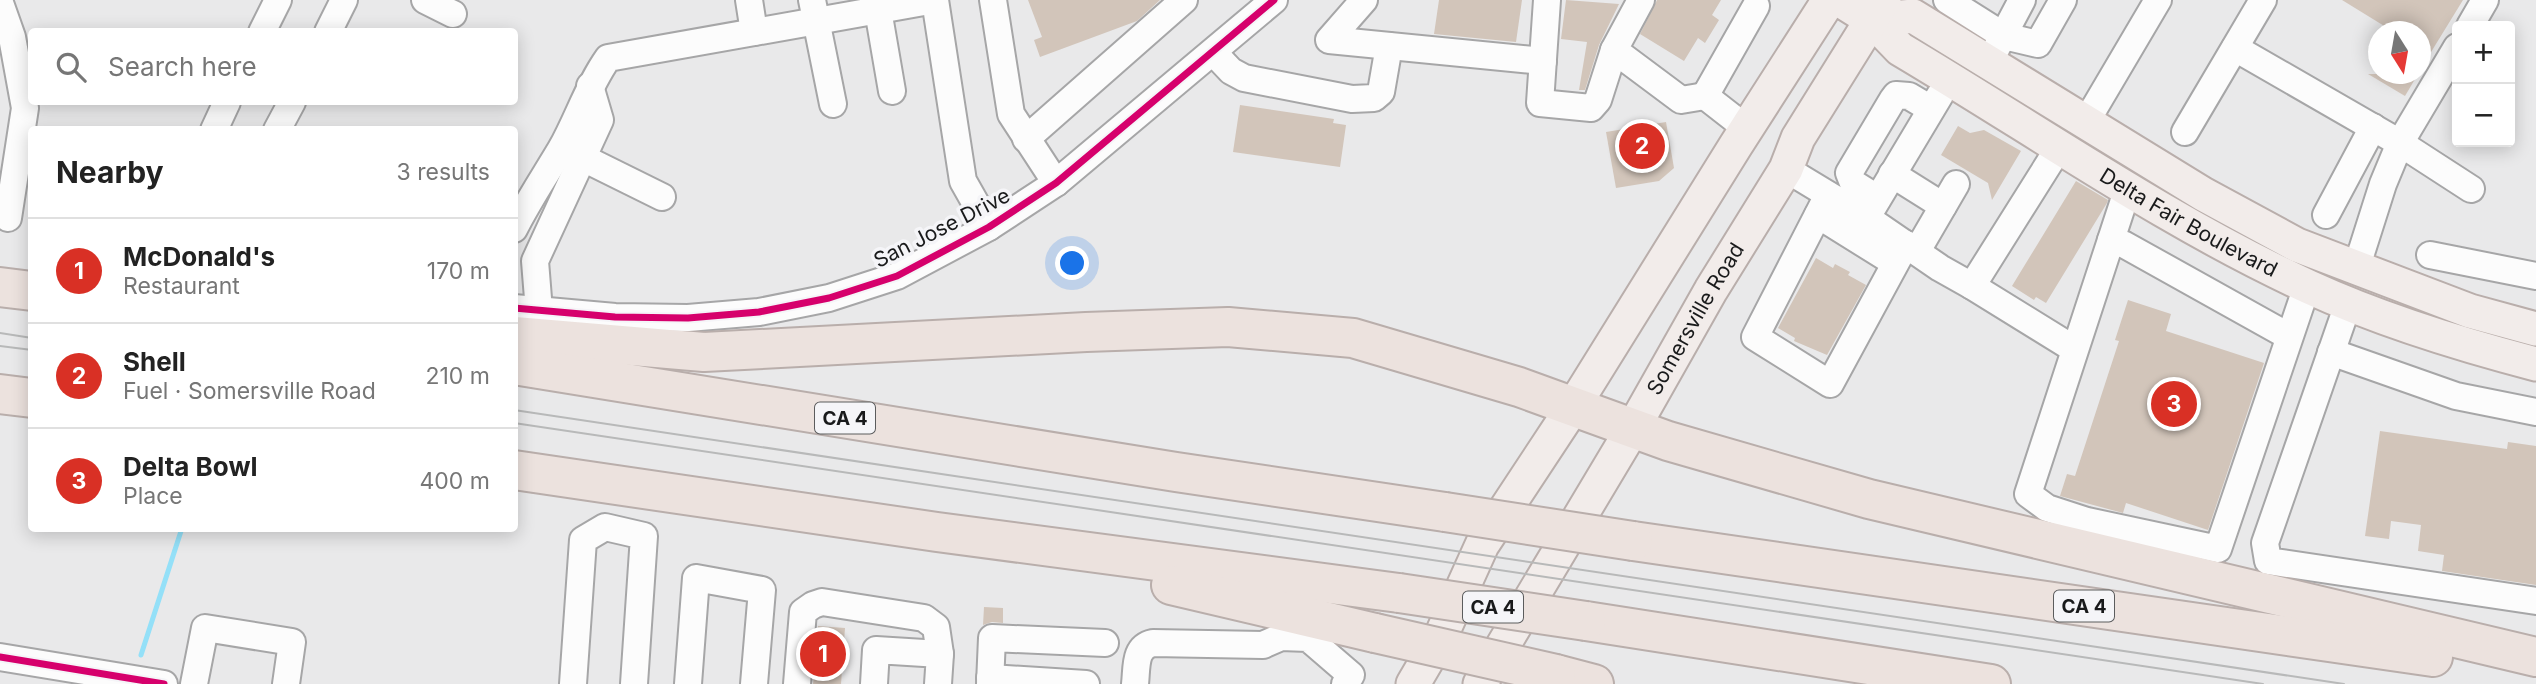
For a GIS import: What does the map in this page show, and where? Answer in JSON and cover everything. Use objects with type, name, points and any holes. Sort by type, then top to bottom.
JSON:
[{"type":"highway","points":[[0,287],[28,290]]},
{"type":"highway","points":[[523,318],[704,352],[1228,327],[1353,338],[1519,387],[1690,447],[1870,499],[2536,657]]},
{"type":"highway","name":"CA 4","points":[[518,366],[1633,541],[2536,672]]},
{"type":"highway","points":[[0,394],[28,398]]},
{"type":"highway","name":"CA 4","points":[[518,471],[937,532],[1399,593],[1990,684]]},
{"type":"highway","points":[[937,532],[1594,684]]},
{"type":"main road","points":[[1413,684],[1440,638],[1482,545],[1573,407],[1746,128],[1829,0]]},
{"type":"main road","name":"Delta Fair Boulevard","points":[[1840,0],[1913,16],[1996,50],[2086,122],[2274,233],[2357,269],[2470,311],[2536,329]]},
{"type":"main road","name":"Delta Fair Boulevard","points":[[1878,10],[1900,49],[2220,242],[2306,286],[2348,304],[2447,338],[2536,364]]},
{"type":"main road","name":"Somersville Road","points":[[1480,684],[1633,428],[1711,290],[1786,169],[1798,138],[1878,10]]},
{"type":"main road","points":[[2139,194],[2167,171]]},
{"type":"street","points":[[264,28],[278,0]]},
{"type":"street","points":[[335,28],[344,0]]},
{"type":"street","points":[[425,0],[453,14]]},
{"type":"street","points":[[749,0],[754,32]]},
{"type":"street","points":[[518,221],[530,197],[573,153],[600,120],[590,86],[608,58],[754,32],[814,10],[878,10],[935,0],[963,181],[989,227]]},
{"type":"street","points":[[993,0],[1012,114],[1055,183]]},
{"type":"street","points":[[1026,139],[1184,0]]},
{"type":"street","points":[[1364,0],[1329,40],[1543,61]]},
{"type":"street","points":[[1546,0],[1540,103],[1591,107],[1598,100],[1614,50],[1641,0]]},
{"type":"street","points":[[1947,0],[1996,50]]},
{"type":"street","points":[[1996,50],[2022,0]]},
{"type":"street","points":[[1996,50],[2038,44],[2063,0]]},
{"type":"street","points":[[2086,122],[2158,0]]},
{"type":"street","points":[[2185,131],[2263,0]]},
{"type":"street","points":[[2473,21],[2485,0]]},
{"type":"street","name":"San Jose Drive","points":[[523,318],[664,318],[759,312],[829,298],[897,276],[989,227],[1055,183],[1270,1]]},
{"type":"street","points":[[0,3],[12,37],[25,108],[13,219]]},
{"type":"street","points":[[1706,96],[1756,6]]},
{"type":"street","points":[[814,10],[833,104]]},
{"type":"street","points":[[878,10],[892,91]]},
{"type":"street","points":[[1213,52],[1231,71],[1244,78],[1352,99],[1374,98],[1381,92],[1389,46]]},
{"type":"street","points":[[2235,48],[2400,143],[2471,189]]},
{"type":"street","points":[[1614,50],[1681,100],[1706,96],[1746,128]]},
{"type":"street","points":[[2357,269],[2383,184],[2400,143],[2452,55]]},
{"type":"street","points":[[1872,208],[1950,78]]},
{"type":"street","points":[[1906,253],[1853,183],[1849,173],[1896,95],[1904,94],[1931,109]]},
{"type":"street","points":[[216,126],[226,105]]},
{"type":"street","points":[[282,126],[291,105]]},
{"type":"street","points":[[2326,215],[2373,127]]},
{"type":"street","points":[[1972,286],[2060,146]]},
{"type":"street","points":[[573,153],[662,197]]},
{"type":"street","points":[[523,318],[535,261],[573,153]]},
{"type":"street","points":[[1786,169],[1823,205],[1906,253],[1972,286],[2074,349]]},
{"type":"street","points":[[1823,205],[1755,337],[1830,384],[1906,253],[1950,195],[1892,174]]},
{"type":"street","points":[[2139,194],[2111,240],[2028,494],[2048,508],[2087,521],[2218,550],[2306,286]]},
{"type":"street","points":[[1823,205],[1872,208]]},
{"type":"street","points":[[2111,240],[2125,245],[2288,336]]},
{"type":"street","points":[[2430,255],[2536,276]]},
{"type":"street","points":[[2348,304],[2265,543],[2268,561],[2536,601]]},
{"type":"street","points":[[2331,352],[2456,396],[2536,412]]},
{"type":"street","points":[[573,684],[583,540],[605,527],[644,536],[634,684]]},
{"type":"street","points":[[688,684],[696,578],[762,590],[754,684]]},
{"type":"street","points":[[797,684],[803,612],[822,602],[924,618],[936,626],[940,654],[938,684]]},
{"type":"street","points":[[194,684],[205,628],[292,642],[286,684]]},
{"type":"street","points":[[1135,684],[1139,650],[1144,645],[1263,645],[1281,637],[1308,638],[1350,675],[1345,684]]},
{"type":"street","points":[[1086,684],[990,681],[992,638],[1105,643]]},
{"type":"street","points":[[874,684],[876,650],[940,654]]},
{"type":"street","points":[[0,657],[77,676],[163,684]]},
{"type":"building","points":[[1028,0],[1160,0],[1137,21],[1040,57],[1034,40],[1042,37]]},
{"type":"building","points":[[1439,0],[1522,0],[1516,42],[1434,34]]},
{"type":"building","points":[[1566,0],[1619,4],[1599,45],[1585,90],[1579,90],[1587,42],[1561,39]]},
{"type":"building","points":[[1657,0],[1721,0],[1712,15],[1719,20],[1705,43],[1698,38],[1684,61],[1640,34]]},
{"type":"building","points":[[2342,0],[2463,0],[2431,52],[2431,21],[2376,21]]},
{"type":"building","points":[[2385,84],[2412,84],[2405,96]]},
{"type":"building","points":[[1240,105],[1334,119],[1333,123],[1346,125],[1340,167],[1233,152]]},
{"type":"building","points":[[1666,122],[1674,168],[1659,181],[1616,188],[1606,132]]},
{"type":"building","points":[[1958,126],[1970,133],[1984,130],[2021,151],[1992,200],[1988,183],[1941,155]]},
{"type":"building","points":[[2076,181],[2108,200],[2107,203],[2046,303],[2036,297],[2034,300],[2012,286]]},
{"type":"building","points":[[1816,258],[1833,268],[1835,264],[1850,272],[1848,275],[1866,285],[1827,355],[1794,341],[1795,338],[1778,328]]},
{"type":"building","points":[[2128,300],[2171,314],[2166,331],[2264,363],[2208,530],[2126,503],[2123,513],[2060,496],[2067,474],[2075,476],[2119,341],[2115,340]]},
{"type":"building","points":[[2380,431],[2507,449],[2508,442],[2536,446],[2536,585],[2442,571],[2444,555],[2418,551],[2421,525],[2391,521],[2389,539],[2365,536]]},
{"type":"building","points":[[984,607],[1003,608],[1003,623],[983,625]]},
{"type":"building","points":[[818,626],[845,628],[841,684],[813,684]]},
{"type":"waterway","points":[[141,655],[181,532]]},
{"type":"tram line","points":[[0,333],[28,337]]},
{"type":"tram line","points":[[0,346],[28,350]]},
{"type":"tram line","points":[[518,411],[2344,684]]},
{"type":"tram line","points":[[518,424],[2263,684]]},
{"type":"cycle path","points":[[518,308],[615,317],[688,318],[759,312],[829,298],[897,276],[989,227],[1056,183],[1274,0]]},
{"type":"cycle path","points":[[0,657],[164,684]]},
{"type":"place","name":"Shell","points":[[1642,146]]},
{"type":"place","name":"Delta Bowl","points":[[2174,404]]},
{"type":"place","name":"McDonald's","points":[[823,654]]}]
